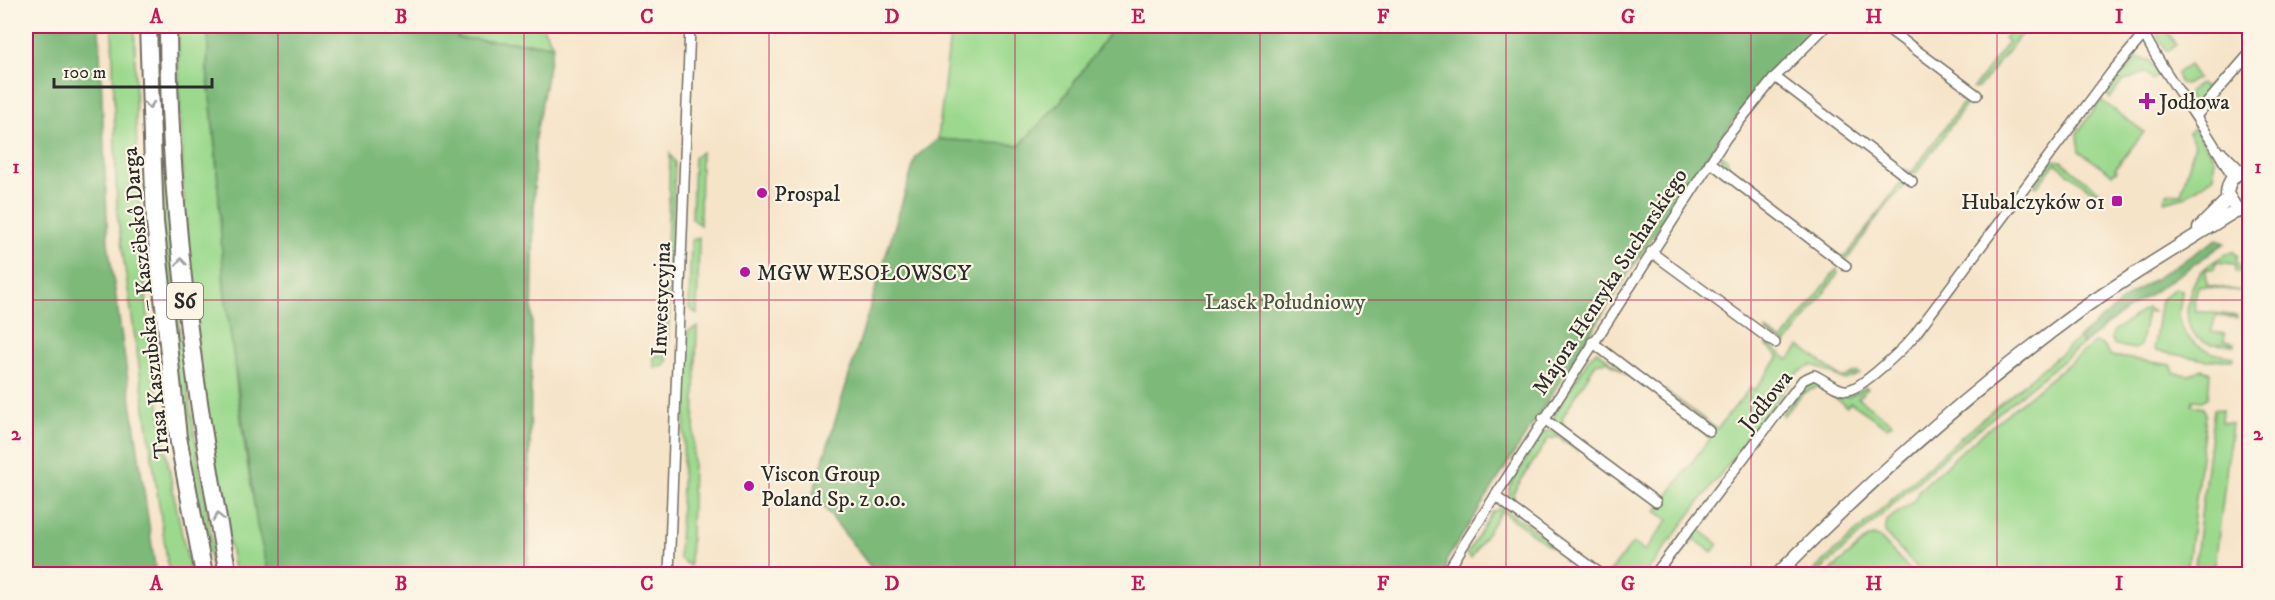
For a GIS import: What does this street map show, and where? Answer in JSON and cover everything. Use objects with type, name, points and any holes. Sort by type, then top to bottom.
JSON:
[{"type":"highway","name":"Trasa Kaszubska – Kaszëbskô Darga","points":[[148,26],[156,234],[178,438],[204,574]]},
{"type":"highway","name":"Trasa Kaszubska – Kaszëbskô Darga","points":[[168,26],[175,213],[213,494],[228,574]]},
{"type":"main road","points":[[2241,173],[2228,185],[2228,199],[2236,210],[2250,214]]},
{"type":"main road","points":[[2183,243],[2228,199]]},
{"type":"main road","points":[[1778,574],[1898,459],[1986,384],[2081,310],[2236,210]]},
{"type":"street","name":"Inwestycyjna","points":[[669,574],[690,26]]},
{"type":"street","name":"Majora Henryka Sucharskiego","points":[[1455,574],[1452,566],[1495,496],[1710,162],[1745,111],[1774,77],[1826,26]]},
{"type":"street","points":[[1884,26],[1977,95]]},
{"type":"street","name":"Jodłowa","points":[[1655,574],[1803,380],[1814,375],[1842,390],[1852,389],[1888,362],[1913,337],[2142,30],[2151,26]]},
{"type":"street","points":[[2142,30],[2217,147],[2241,173]]},
{"type":"street","points":[[2196,116],[2250,53]]},
{"type":"street","points":[[1774,77],[1912,181]]},
{"type":"street","points":[[1710,162],[1846,266]]},
{"type":"street","points":[[1652,252],[1775,343]]},
{"type":"street","points":[[1592,342],[1709,430]]},
{"type":"street","points":[[1544,418],[1656,502]]},
{"type":"street","points":[[1495,496],[1601,574]]},
{"type":"green space","points":[[26,26],[99,26],[108,242],[156,574],[26,574]]},
{"type":"green space","points":[[112,26],[135,26],[137,164],[146,302],[164,439],[191,574],[169,574],[117,213]]},
{"type":"green space","points":[[154,26],[161,26],[164,164],[176,301],[195,438],[218,574],[213,574],[198,499],[174,348],[161,210]]},
{"type":"green space","points":[[178,26],[209,26],[207,69],[230,323],[245,450],[269,574],[235,574],[209,430],[196,337],[188,248],[182,160]]},
{"type":"green space","points":[[209,26],[465,26],[457,38],[553,45],[535,138],[528,570],[512,574],[269,574],[257,526],[224,288],[216,151],[207,69]]},
{"type":"green space","points":[[465,26],[542,26],[553,45],[456,38]]},
{"type":"green space","points":[[951,26],[1114,26],[1061,101],[1020,145],[938,139]]},
{"type":"green space","name":"Lasek Południowy","points":[[1114,26],[1817,26],[1764,82],[1716,143],[1640,255],[1446,561],[1447,574],[876,574],[813,493],[916,157],[938,139],[1020,145],[1061,101]]},
{"type":"green space","points":[[2014,26],[2032,26],[2022,33],[1978,88],[1973,89],[2008,42],[2004,38]]},
{"type":"green space","points":[[2163,26],[2176,45],[2167,51],[2157,35]]},
{"type":"green space","points":[[2136,58],[2149,60],[2159,75],[2152,80],[2146,72],[2122,82],[2110,98],[2106,94]]},
{"type":"green space","points":[[2231,61],[2235,64],[2197,108],[2188,95],[2189,91],[2201,83],[2206,89]]},
{"type":"green space","points":[[2189,65],[2198,78],[2185,85],[2180,83],[2177,73]]},
{"type":"green space","points":[[1969,95],[1972,97],[1917,172],[1910,174],[1903,169],[1912,172]]},
{"type":"green space","points":[[2101,100],[2144,132],[2115,169],[2117,171],[2112,174],[2079,151],[2077,133]]},
{"type":"green space","points":[[2194,128],[2214,158],[2214,176],[2186,196],[2165,202],[2166,193],[2181,194],[2195,144],[2188,133]]},
{"type":"green space","points":[[701,152],[700,225],[692,219],[694,158]]},
{"type":"green space","points":[[670,154],[675,163],[667,362],[664,366],[654,368],[654,355],[664,355]]},
{"type":"green space","points":[[1722,155],[1727,159],[1729,169],[1793,217],[1791,219],[1721,166]]},
{"type":"green space","points":[[2052,160],[2061,161],[2100,192],[2097,195],[2055,163],[2037,187],[2034,186]]},
{"type":"green space","points":[[1899,175],[1905,180],[1904,187],[1886,205],[1847,260],[1842,256],[1847,255],[1902,181]]},
{"type":"green space","points":[[699,237],[697,314],[689,308],[691,241]]},
{"type":"green space","points":[[2217,239],[2225,243],[2117,317],[2083,344],[2079,338],[2131,294]]},
{"type":"green space","points":[[2234,252],[2238,256],[2236,258],[2241,272],[2235,272],[2235,264],[2216,262],[2214,269],[2206,269],[2207,285],[2240,291],[2198,286],[2194,302],[2196,311],[2237,316],[2237,318],[2216,316],[2211,332],[2225,334],[2224,341],[2235,343],[2235,345],[2211,344],[2198,339],[2192,331],[2188,322],[2188,300],[2191,289],[2201,272],[2228,253]]},
{"type":"green space","points":[[1837,269],[1838,274],[1786,344],[1766,332],[1766,330],[1782,341]]},
{"type":"green space","points":[[2175,288],[2182,291],[2179,315],[2186,333],[2198,346],[2233,357],[2232,360],[2207,360],[2156,351],[2154,347],[2161,300]]},
{"type":"green space","points":[[1954,291],[1958,292],[1923,340],[1920,336]]},
{"type":"green space","points":[[2147,308],[2153,312],[2147,312],[2140,346],[2135,349],[2115,345],[2111,338],[2114,331]]},
{"type":"green space","points":[[697,327],[690,566],[679,558],[688,331]]},
{"type":"green space","points":[[2079,338],[2083,344],[1949,453],[1817,574],[1810,574],[1961,437]]},
{"type":"green space","points":[[2094,343],[2103,345],[2111,356],[2171,365],[2175,373],[2190,375],[2202,369],[2210,373],[2208,397],[2202,401],[2193,400],[2192,405],[2203,408],[2206,414],[2187,574],[1923,574],[1885,533],[1887,521],[1910,505],[1918,491],[1966,447]]},
{"type":"green space","points":[[1768,344],[1789,360],[1800,346],[1842,378],[1857,372],[1860,374],[1845,380],[1813,365],[1798,372],[1645,574],[1608,574],[1633,543],[1645,551],[1668,520],[1656,511],[1710,438],[1695,426],[1712,428],[1665,390],[1717,429],[1750,388],[1754,391],[1779,357],[1767,346]]},
{"type":"green space","points":[[1597,351],[1636,381],[1607,361],[1596,363],[1562,418],[1564,426],[1585,444],[1555,421],[1554,414],[1590,357]]},
{"type":"green space","points":[[1816,381],[1848,397],[1865,387],[1868,388],[1858,398],[1892,423],[1887,427],[1851,403],[1846,406],[1820,386],[1803,393],[1783,416],[1782,413],[1806,385]]},
{"type":"green space","points":[[2214,409],[2222,410],[2221,422],[2232,423],[2214,574],[2194,574]]},
{"type":"green space","points":[[1550,430],[1579,448],[1577,451],[1558,437],[1548,439],[1513,493],[1515,503],[1534,516],[1531,516],[1509,501],[1509,488],[1542,433]]},
{"type":"green space","points":[[1502,507],[1557,546],[1554,549],[1501,511],[1471,558],[1467,554],[1492,512]]},
{"type":"green space","points":[[1696,527],[1718,544],[1712,552],[1694,539],[1681,554],[1679,550],[1689,538],[1694,538],[1697,534]]},
{"type":"green space","points":[[1873,536],[1881,539],[1914,574],[1827,574],[1867,539]]},
{"type":"place","name":"Jodłowa","points":[[2147,101]]},
{"type":"place","name":"Prospal","points":[[762,193]]},
{"type":"place","name":"Hubalczyków 01","points":[[2117,201]]},
{"type":"place","name":"MGW WESOŁOWSCY","points":[[745,272]]},
{"type":"place","name":"Viscon Group Poland Sp. z o.o.","points":[[749,486]]}]
